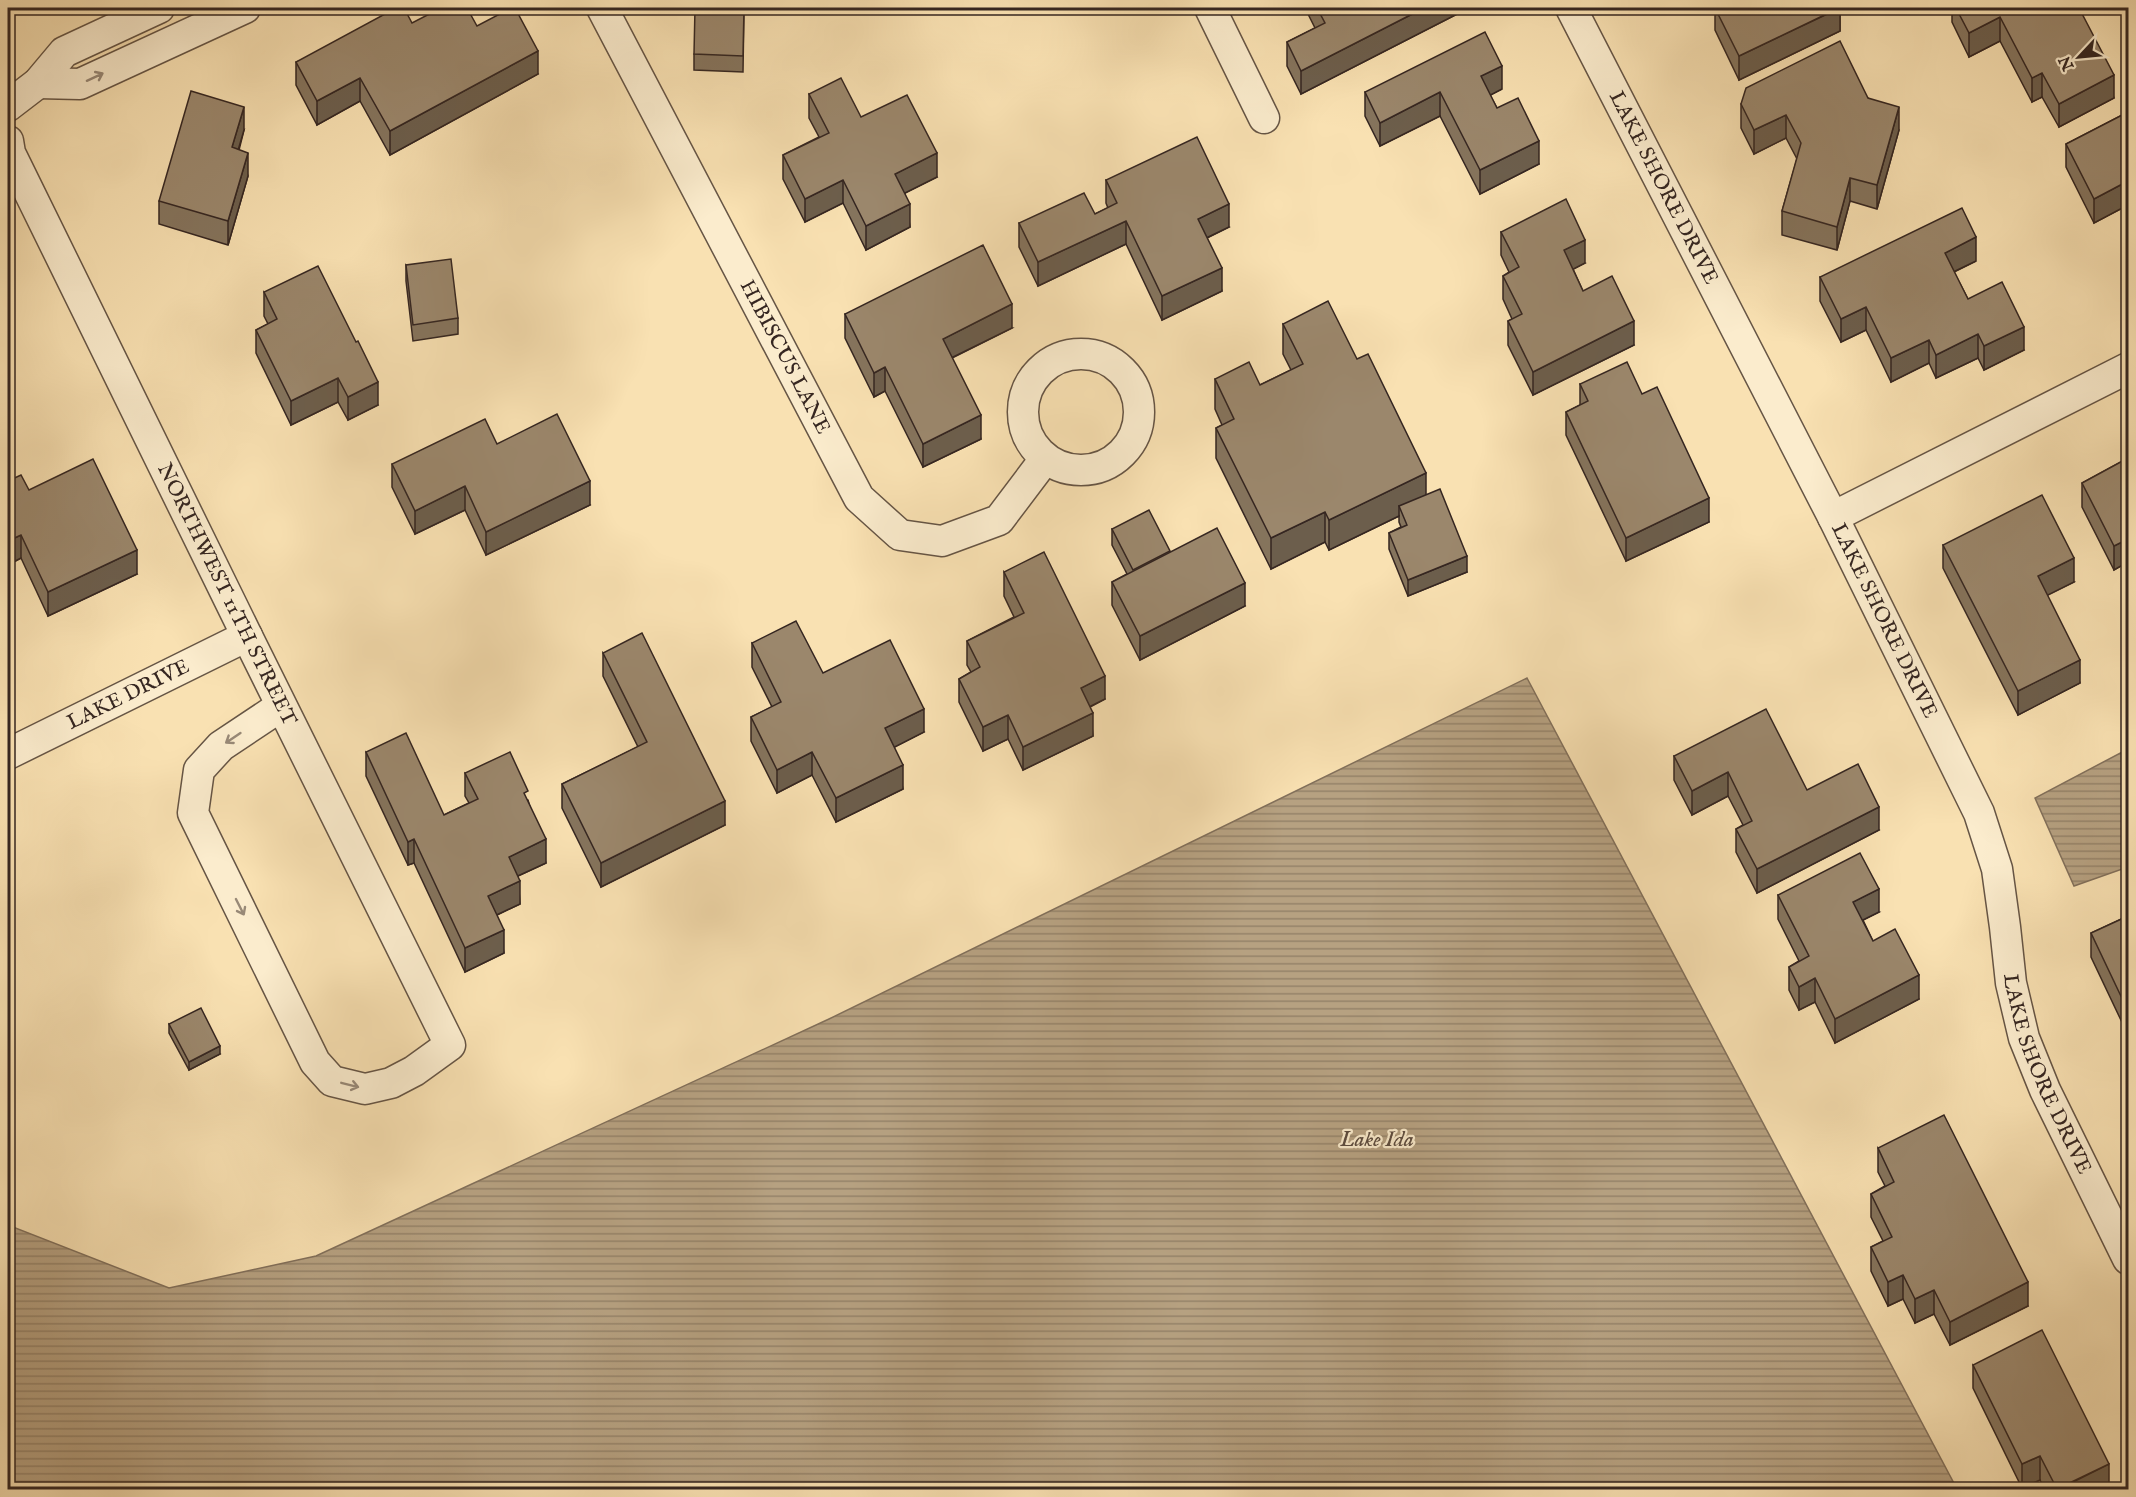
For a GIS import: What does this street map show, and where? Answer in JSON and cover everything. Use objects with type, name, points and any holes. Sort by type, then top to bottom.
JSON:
[{"type":"street","points":[[8,106],[38,83],[63,52],[159,8]]},
{"type":"street","points":[[38,83],[80,84],[245,8]]},
{"type":"street","name":"HIBISCUS LANE","points":[[602,8],[859,498],[900,535],[942,542],[999,520],[1045,459]]},
{"type":"street","points":[[1210,8],[1264,118]]},
{"type":"street","name":"LAKE SHORE DRIVE","points":[[1571,8],[1833,517],[1979,813],[1997,869],[2011,983],[2024,1038],[2045,1090],[2128,1259]]},
{"type":"street","name":"NORTHWEST 11TH STREET","points":[[8,141],[10,153],[450,1045],[414,1071],[391,1083],[365,1089],[332,1081],[315,1062],[193,813],[199,770],[221,746],[281,706]]},
{"type":"street","points":[[1833,517],[2128,368]]},
{"type":"street","name":"LAKE DRIVE","points":[[8,754],[247,636]]},
{"type":"water","name":"Lake Ida","points":[[1527,678],[1957,1489],[8,1489],[8,1225],[169,1288],[316,1256],[829,1019]]},
{"type":"water","points":[[2128,749],[2128,867],[2074,886],[2035,798]]},
{"type":"building","points":[[396,8],[404,8],[412,23],[441,8],[467,8],[477,26],[515,8],[538,51],[390,131],[360,78],[317,101],[296,62]]},
{"type":"building","points":[[695,8],[744,8],[743,56],[694,54]]},
{"type":"building","points":[[1317,8],[1424,8],[1301,71],[1287,42],[1325,23]]},
{"type":"building","points":[[1715,8],[1839,8],[1739,56]]},
{"type":"building","points":[[1956,8],[2079,8],[2114,75],[2059,104],[2042,73],[2032,78],[2000,17],[1969,33]]},
{"type":"building","points":[[1485,32],[1502,66],[1481,76],[1497,108],[1518,98],[1539,141],[1480,170],[1440,92],[1380,123],[1365,92]]},
{"type":"building","points":[[1840,41],[1868,98],[1899,107],[1877,185],[1850,178],[1837,227],[1782,211],[1801,143],[1786,115],[1754,130],[1741,104],[1746,88]]},
{"type":"building","points":[[841,78],[861,117],[907,95],[937,153],[895,174],[910,204],[866,226],[843,180],[805,199],[783,155],[829,133],[809,94]]},
{"type":"building","points":[[191,91],[244,107],[232,147],[248,153],[228,221],[159,201]]},
{"type":"building","points":[[2128,112],[2128,181],[2094,199],[2066,144]]},
{"type":"building","points":[[1197,137],[1229,204],[1198,219],[1222,268],[1162,296],[1126,221],[1038,262],[1019,223],[1084,193],[1095,214],[1117,203],[1106,180]]},
{"type":"building","points":[[1566,199],[1585,240],[1564,250],[1583,291],[1612,276],[1634,321],[1533,372],[1508,321],[1522,314],[1503,276],[1519,267],[1501,232]]},
{"type":"building","points":[[1962,208],[1976,237],[1945,253],[1968,299],[2002,282],[2024,327],[1984,346],[1978,334],[1936,355],[1929,340],[1891,358],[1866,307],[1841,319],[1820,277]]},
{"type":"building","points":[[983,245],[1012,304],[943,339],[981,415],[923,444],[885,367],[874,373],[845,314]]},
{"type":"building","points":[[451,259],[458,318],[413,325],[406,265]]},
{"type":"building","points":[[318,266],[378,382],[348,397],[338,378],[291,401],[256,330],[277,319],[264,292]]},
{"type":"building","points":[[1328,301],[1357,359],[1368,354],[1426,473],[1329,520],[1325,512],[1271,538],[1216,428],[1234,419],[1215,379],[1249,362],[1260,385],[1303,364],[1283,324]]},
{"type":"building","points":[[1627,362],[1642,394],[1657,387],[1709,498],[1626,538],[1566,412],[1588,401],[1580,384]]},
{"type":"building","points":[[557,414],[590,481],[486,532],[465,486],[415,511],[392,464],[485,419],[497,444]]},
{"type":"building","points":[[2128,458],[2128,545],[2126,540],[2114,546],[2082,483]]},
{"type":"building","points":[[93,459],[137,550],[48,592],[21,535],[8,541],[8,481],[21,475],[29,490]]},
{"type":"building","points":[[1440,489],[1467,556],[1408,580],[1389,533],[1407,525],[1399,506]]},
{"type":"building","points":[[2042,495],[2074,558],[2038,576],[2080,660],[2018,691],[1943,545]]},
{"type":"building","points":[[1149,510],[1170,551],[1133,570],[1112,529]]},
{"type":"building","points":[[1217,528],[1245,583],[1140,636],[1112,582]]},
{"type":"building","points":[[1044,552],[1105,676],[1081,688],[1093,713],[1023,747],[1008,715],[983,727],[959,679],[980,667],[967,641],[1024,613],[1004,572]]},
{"type":"building","points":[[796,621],[823,673],[890,640],[924,709],[885,728],[903,765],[836,798],[812,752],[777,770],[751,717],[781,702],[752,643]]},
{"type":"building","points":[[642,633],[725,801],[601,863],[562,784],[647,742],[603,653]]},
{"type":"building","points":[[1766,709],[1807,790],[1858,764],[1879,807],[1757,869],[1736,829],[1752,821],[1728,772],[1692,791],[1674,756]]},
{"type":"building","points":[[406,733],[444,815],[478,799],[465,773],[510,752],[528,791],[524,793],[546,839],[509,857],[520,881],[488,896],[504,930],[465,948],[414,839],[408,842],[366,752]]},
{"type":"building","points":[[1860,853],[1879,889],[1853,902],[1873,941],[1895,929],[1919,975],[1835,1019],[1815,978],[1799,987],[1789,967],[1809,956],[1778,895]]},
{"type":"building","points":[[2128,916],[2128,1011],[2091,933]]},
{"type":"building","points":[[201,1008],[220,1046],[189,1062],[169,1024]]},
{"type":"building","points":[[1944,1115],[2028,1282],[1950,1322],[1934,1290],[1915,1299],[1903,1275],[1888,1282],[1871,1247],[1892,1237],[1871,1194],[1894,1182],[1878,1148]]},
{"type":"building","points":[[2042,1330],[2109,1464],[2057,1489],[2040,1456],[2022,1464],[1973,1365]]}]
